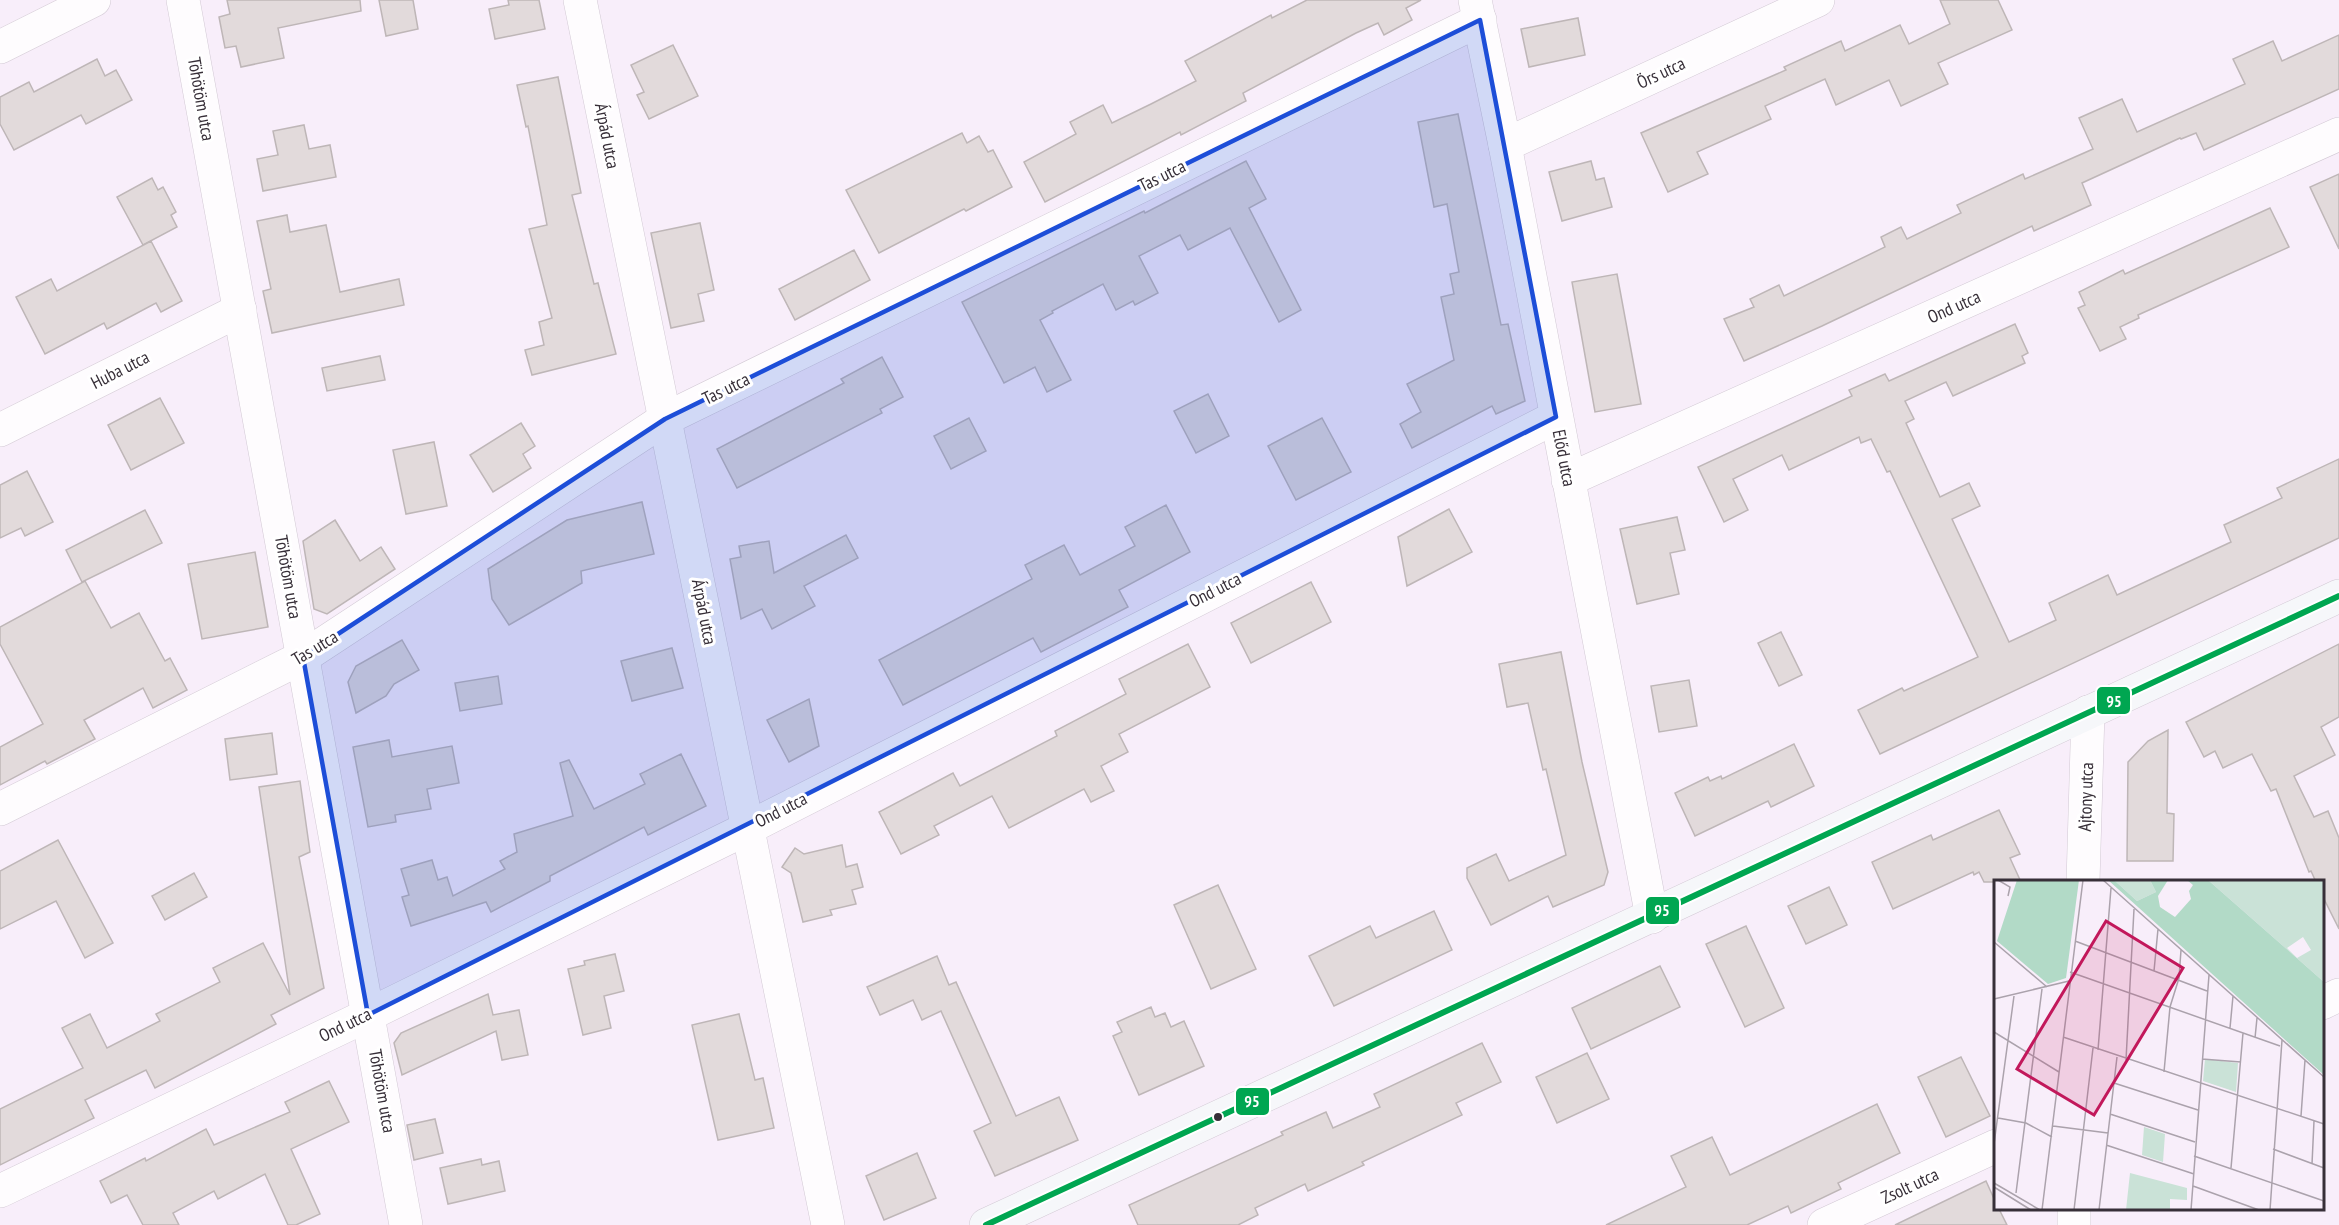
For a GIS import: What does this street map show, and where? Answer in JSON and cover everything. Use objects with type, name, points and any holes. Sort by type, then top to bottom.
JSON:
[{"type":"street","points":[[0,47],[94,0]]},
{"type":"street","name":"Töhötöm utca","points":[[183,0],[406,1225]]},
{"type":"street","name":"Árpád utca","points":[[580,0],[828,1225]]},
{"type":"street","name":"Örs utca","points":[[1505,145],[1818,0]]},
{"type":"street","name":"Tas utca","points":[[0,809],[303,657],[665,419],[1478,10]]},
{"type":"street","name":"Előd utca","points":[[1478,10],[1652,917]]},
{"type":"street","name":"Ond utca","points":[[1568,480],[2339,134]]},
{"type":"street","name":"Huba utca","points":[[0,430],[240,310]]},
{"type":"street","name":"Ond utca","points":[[0,1191],[368,1015],[748,828],[1556,417]]},
{"type":"street","points":[[986,1225],[2339,596]]},
{"type":"street","name":"Ajtony utca","points":[[2083,880],[2088,712]]},
{"type":"street","points":[[2324,1002],[2339,995]]},
{"type":"street","name":"Zsolt utca","points":[[1824,1225],[1994,1146]]},
{"type":"highlighted area","points":[[1480,20],[1556,417],[368,1015],[303,657],[665,419]]},
{"type":"building","points":[[227,0],[360,0],[361,11],[278,28],[284,58],[241,67],[236,46],[225,48],[219,17],[230,14]]},
{"type":"building","points":[[379,0],[413,0],[418,29],[386,36]]},
{"type":"building","points":[[508,0],[539,0],[545,29],[495,39],[489,9],[509,5]]},
{"type":"building","points":[[1307,0],[1421,0],[1406,8],[1412,20],[1384,35],[1378,23],[1356,33],[1243,93],[1246,101],[1181,135],[1180,132],[1045,202],[1024,162],[1076,134],[1070,122],[1103,105],[1112,123],[1196,81],[1185,61],[1271,15],[1272,18]]},
{"type":"building","points":[[1940,0],[1998,0],[2012,30],[1938,63],[1948,84],[1901,106],[1889,80],[1836,105],[1825,79],[1765,106],[1771,119],[1697,152],[1708,174],[1668,192],[1641,133],[1786,70],[1784,67],[1841,41],[1845,51],[1900,25],[1909,44],[1950,24]]},
{"type":"building","points":[[1578,18],[1585,55],[1529,67],[1521,29]]},
{"type":"building","points":[[2339,35],[2339,89],[2204,150],[2196,133],[2180,138],[2082,183],[2091,205],[2034,231],[2032,226],[1744,361],[1724,319],[1754,307],[1750,299],[1779,285],[1784,296],[1885,247],[1881,237],[1901,227],[1907,239],[1961,213],[1957,205],[2023,174],[2025,179],[2093,149],[2079,118],[2122,99],[2137,132],[2245,84],[2233,59],[2273,41],[2282,61]]},
{"type":"building","points":[[673,45],[698,96],[649,119],[637,95],[644,92],[631,65]]},
{"type":"building","points":[[97,59],[105,76],[116,70],[132,100],[86,124],[81,115],[14,150],[0,124],[0,97],[29,82],[34,92]]},
{"type":"building","points":[[558,77],[581,193],[572,195],[594,284],[598,283],[616,354],[532,375],[525,350],[544,345],[539,322],[552,318],[529,229],[547,225],[528,126],[526,127],[517,85]]},
{"type":"building","points":[[1458,114],[1501,325],[1508,324],[1525,401],[1496,414],[1492,406],[1412,448],[1400,424],[1421,412],[1407,384],[1454,360],[1441,297],[1454,294],[1450,274],[1459,272],[1447,204],[1434,207],[1418,122]]},
{"type":"building","points":[[304,125],[309,149],[330,145],[336,177],[263,191],[257,159],[278,155],[273,131]]},
{"type":"building","points":[[962,133],[967,143],[979,136],[988,152],[993,150],[1012,187],[879,253],[846,190]]},
{"type":"building","points":[[1246,161],[1266,199],[1249,208],[1301,310],[1279,322],[1230,228],[1188,250],[1180,235],[1139,256],[1158,293],[1135,305],[1133,301],[1116,310],[1103,284],[1052,311],[1053,313],[1040,320],[1071,380],[1047,392],[1035,367],[1004,383],[962,302]]},
{"type":"building","points":[[1591,161],[1596,180],[1604,178],[1612,207],[1562,221],[1549,172]]},
{"type":"building","points":[[2339,174],[2339,249],[2310,187]]},
{"type":"building","points":[[152,178],[158,190],[163,187],[176,212],[171,215],[177,227],[143,245],[117,197]]},
{"type":"building","points":[[2270,208],[2289,247],[2138,315],[2139,318],[2120,327],[2126,339],[2100,351],[2078,308],[2085,305],[2079,292],[2123,270],[2125,274]]},
{"type":"building","points":[[287,215],[290,232],[326,225],[340,292],[399,279],[404,305],[272,333],[263,291],[271,289],[257,221]]},
{"type":"building","points":[[700,223],[714,290],[698,294],[704,321],[671,328],[651,233]]},
{"type":"building","points":[[151,241],[182,301],[161,312],[156,303],[107,329],[104,323],[45,354],[16,297],[51,279],[57,291]]},
{"type":"building","points":[[854,250],[870,280],[795,320],[779,289]]},
{"type":"building","points":[[1617,274],[1641,404],[1595,412],[1572,282]]},
{"type":"building","points":[[2015,324],[2028,353],[2022,356],[2025,363],[1953,396],[1946,382],[1905,401],[1914,419],[1906,423],[1940,497],[1969,483],[1980,506],[1952,519],[2009,642],[2056,620],[2049,603],[2108,575],[2117,595],[2231,542],[2224,525],[2282,498],[2277,488],[2339,459],[2339,538],[1880,754],[1858,710],[1902,688],[1904,691],[1978,657],[1890,471],[1887,472],[1871,439],[1861,443],[1859,437],[1789,470],[1782,455],[1733,479],[1748,510],[1724,522],[1698,467],[1852,396],[1849,390],[1885,374],[1889,381]]},
{"type":"building","points":[[380,356],[385,380],[327,391],[322,368]]},
{"type":"building","points":[[882,357],[903,397],[880,409],[882,413],[737,488],[717,449],[844,383],[841,379]]},
{"type":"building","points":[[1208,394],[1229,436],[1196,453],[1174,411]]},
{"type":"building","points":[[160,398],[184,443],[131,470],[108,425]]},
{"type":"building","points":[[969,418],[986,451],[951,469],[934,436]]},
{"type":"building","points":[[1322,418],[1351,472],[1296,500],[1268,446]]},
{"type":"building","points":[[521,423],[535,446],[523,454],[531,468],[493,492],[470,455]]},
{"type":"building","points":[[434,442],[447,506],[406,514],[393,450]]},
{"type":"building","points":[[27,471],[53,522],[25,536],[21,528],[0,538],[0,485]]},
{"type":"building","points":[[642,502],[654,554],[581,571],[582,583],[509,625],[492,599],[488,569],[567,520]]},
{"type":"building","points":[[1166,505],[1190,552],[1119,590],[1128,607],[1041,652],[1033,638],[903,705],[879,660],[1032,579],[1025,565],[1064,545],[1080,575],[1135,546],[1125,527]]},
{"type":"building","points":[[1449,509],[1472,552],[1407,586],[1398,537]]},
{"type":"building","points":[[145,510],[162,543],[82,582],[66,550]]},
{"type":"building","points":[[1677,517],[1685,550],[1670,553],[1679,594],[1637,604],[1620,529]]},
{"type":"building","points":[[335,520],[360,561],[381,547],[395,569],[327,614],[314,609],[303,541]]},
{"type":"building","points":[[846,535],[858,558],[804,586],[815,606],[772,629],[762,609],[741,619],[730,559],[741,557],[739,546],[769,541],[774,573]]},
{"type":"building","points":[[255,552],[268,627],[202,639],[188,564]]},
{"type":"building","points":[[85,581],[111,628],[139,613],[165,661],[170,658],[187,690],[153,708],[143,688],[84,720],[95,739],[47,764],[45,761],[0,785],[0,747],[43,724],[0,644],[0,627]]},
{"type":"building","points":[[1311,582],[1331,622],[1251,663],[1231,623]]},
{"type":"building","points":[[1781,632],[1802,675],[1779,686],[1758,643]]},
{"type":"building","points":[[402,640],[419,670],[394,684],[386,696],[356,713],[348,682],[356,666]]},
{"type":"building","points":[[1188,644],[1210,687],[1119,734],[1128,752],[1101,766],[1114,791],[1091,802],[1084,789],[1009,828],[992,796],[934,826],[939,835],[901,854],[879,812],[953,773],[960,786],[1057,736],[1055,731],[1126,694],[1119,679]]},
{"type":"building","points":[[2339,644],[2339,717],[2321,727],[2335,755],[2294,776],[2314,817],[2328,811],[2339,838],[2339,929],[2324,899],[2324,880],[2315,880],[2311,871],[2309,872],[2276,789],[2271,791],[2252,754],[2223,768],[2215,751],[2204,757],[2186,722]]},
{"type":"building","points":[[672,648],[683,688],[632,701],[621,661]]},
{"type":"building","points":[[1561,652],[1582,762],[1608,872],[1604,885],[1553,907],[1548,896],[1491,925],[1467,878],[1467,868],[1496,854],[1509,881],[1566,855],[1528,703],[1507,707],[1499,664]]},
{"type":"building","points":[[498,676],[502,704],[460,711],[455,683]]},
{"type":"building","points":[[1689,680],[1697,726],[1659,732],[1651,686]]},
{"type":"building","points":[[809,699],[819,746],[789,762],[767,720]]},
{"type":"building","points":[[2168,730],[2167,813],[2174,814],[2173,861],[2127,861],[2128,762],[2148,741]]},
{"type":"building","points":[[272,733],[277,774],[230,780],[225,739]]},
{"type":"building","points":[[389,740],[392,757],[452,746],[459,783],[427,789],[431,809],[395,815],[396,822],[368,827],[353,747]]},
{"type":"building","points":[[1794,744],[1814,786],[1771,807],[1768,801],[1695,836],[1675,793],[1708,777],[1710,781],[1721,776],[1722,779]]},
{"type":"building","points":[[681,754],[706,806],[648,835],[644,827],[550,876],[550,881],[491,912],[486,902],[411,926],[402,897],[409,895],[401,869],[432,860],[438,880],[447,877],[453,896],[505,869],[500,861],[517,852],[514,834],[573,816],[560,763],[569,760],[594,809],[645,784],[640,774]]},
{"type":"building","points":[[300,781],[310,852],[299,857],[324,988],[271,1015],[276,1024],[155,1088],[146,1070],[85,1100],[94,1118],[0,1165],[0,1109],[83,1068],[62,1028],[90,1014],[107,1048],[160,1021],[156,1014],[220,982],[213,968],[263,943],[290,995],[259,787]]},
{"type":"building","points":[[1999,810],[2020,854],[2010,858],[2020,880],[1984,882],[1979,872],[1974,875],[1973,872],[1893,909],[1872,862],[1931,835],[1933,840]]},
{"type":"building","points":[[58,840],[113,943],[85,958],[56,901],[0,929],[0,871]]},
{"type":"building","points":[[842,845],[846,867],[857,864],[863,887],[852,890],[856,904],[830,910],[832,915],[803,922],[791,873],[782,867],[795,848],[804,854]]},
{"type":"building","points":[[194,873],[207,897],[165,920],[152,896]]},
{"type":"building","points":[[1218,885],[1256,969],[1211,989],[1174,905]]},
{"type":"building","points":[[1829,887],[1847,925],[1806,944],[1788,906]]},
{"type":"building","points":[[1434,911],[1452,950],[1334,1006],[1309,956],[1370,926],[1376,938]]},
{"type":"building","points":[[1746,926],[1784,1008],[1745,1027],[1706,944]]},
{"type":"building","points":[[615,954],[624,991],[604,996],[611,1028],[583,1035],[568,969],[585,965],[584,961]]},
{"type":"building","points":[[937,956],[949,985],[956,982],[1016,1116],[1059,1097],[1078,1140],[995,1176],[974,1131],[991,1123],[941,1011],[922,1020],[913,1000],[880,1015],[867,987]]},
{"type":"building","points":[[1660,966],[1680,1007],[1591,1049],[1572,1008]]},
{"type":"building","points":[[488,994],[493,1015],[519,1010],[528,1055],[502,1060],[496,1031],[402,1075],[394,1043],[401,1033]]},
{"type":"building","points":[[1151,1007],[1155,1017],[1165,1013],[1171,1027],[1184,1021],[1204,1066],[1139,1095],[1113,1036],[1122,1032],[1117,1022]]},
{"type":"building","points":[[739,1014],[755,1080],[763,1078],[774,1128],[718,1140],[692,1025]]},
{"type":"building","points":[[1482,1043],[1501,1082],[1456,1103],[1462,1115],[1362,1162],[1364,1165],[1308,1191],[1305,1184],[1255,1208],[1258,1215],[1238,1225],[1138,1225],[1129,1205],[1283,1135],[1281,1132],[1326,1112],[1333,1128],[1380,1107],[1374,1094]]},
{"type":"building","points":[[1587,1053],[1609,1099],[1557,1123],[1536,1077]]},
{"type":"building","points":[[1961,1057],[1990,1116],[1946,1137],[1918,1077]]},
{"type":"building","points":[[329,1081],[349,1122],[291,1149],[320,1214],[296,1225],[288,1225],[265,1174],[218,1199],[214,1191],[173,1213],[179,1225],[143,1225],[127,1195],[111,1203],[100,1181],[145,1158],[146,1161],[206,1129],[214,1145],[290,1112],[285,1102]]},
{"type":"building","points":[[1877,1104],[1900,1153],[1838,1183],[1841,1189],[1791,1213],[1788,1206],[1747,1225],[1606,1225],[1686,1187],[1671,1156],[1712,1137],[1730,1175]]},
{"type":"building","points":[[435,1119],[443,1153],[414,1160],[407,1125]]},
{"type":"building","points":[[917,1153],[936,1198],[884,1220],[866,1176]]},
{"type":"building","points":[[481,1159],[482,1165],[499,1161],[505,1191],[448,1204],[440,1168]]},
{"type":"building","points":[[1986,1181],[1994,1199],[1994,1210],[2000,1210],[2007,1225],[1895,1225]]},
{"type":"transit line","name":"95","points":[[986,1225],[2339,596]]}]
